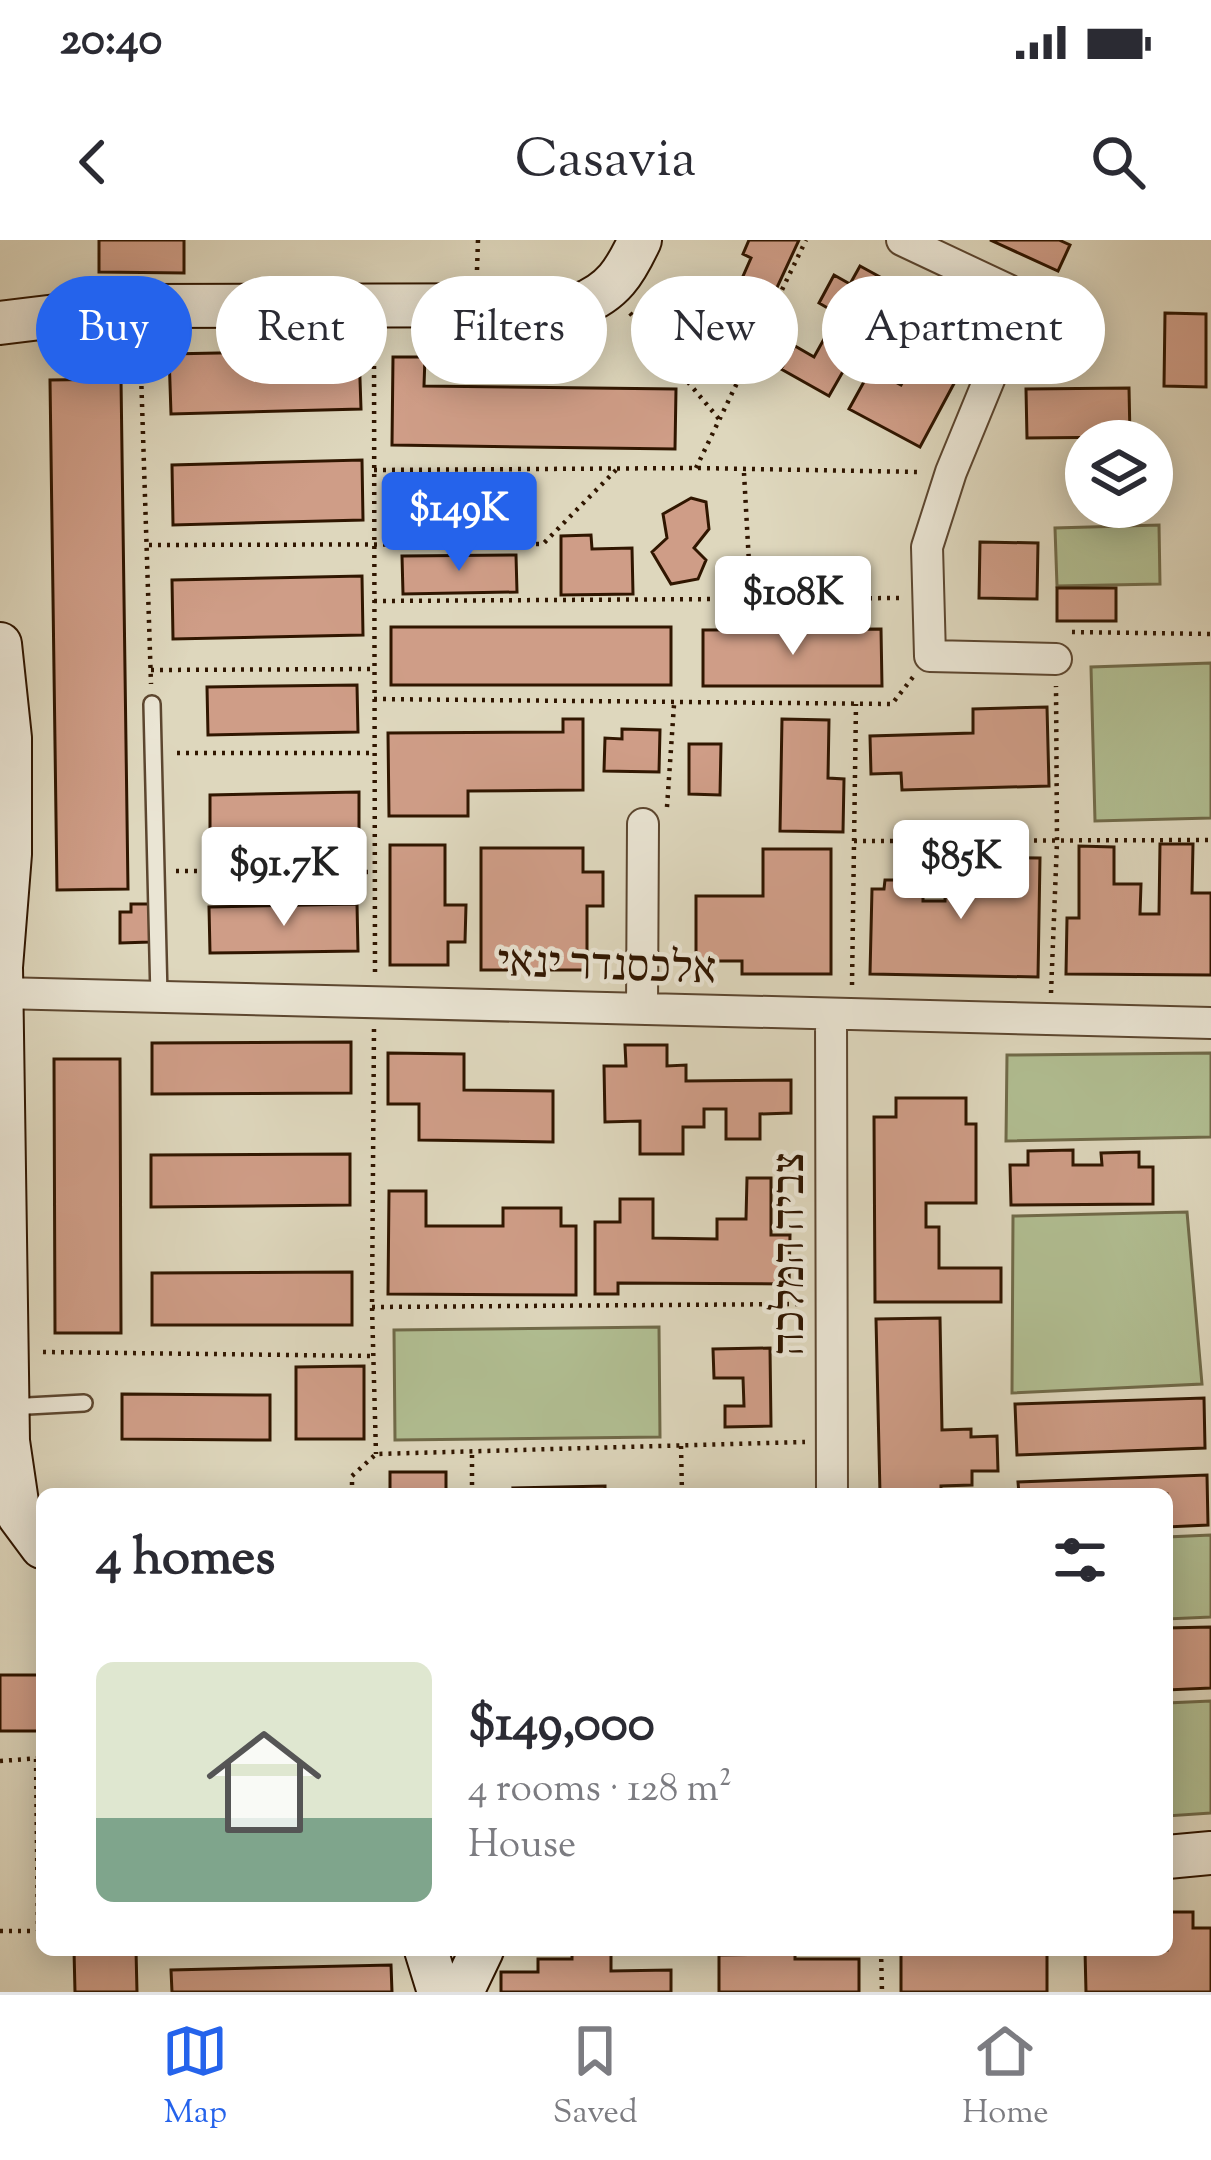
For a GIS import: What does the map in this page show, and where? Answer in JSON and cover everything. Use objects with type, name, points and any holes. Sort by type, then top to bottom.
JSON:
[{"type":"street","points":[[387,303],[579,305],[611,290],[640,240]]},
{"type":"street","points":[[902,240],[1023,297],[951,472],[927,547],[930,656],[1056,658]]},
{"type":"street","points":[[0,323],[36,319]]},
{"type":"street","points":[[0,644],[10,738],[0,963],[8,1407],[16,1503],[19,1516],[36,1539]]},
{"type":"street","points":[[642,1009],[644,824]]},
{"type":"street","name":"אלכסנדר ינאי","points":[[1,993],[1211,1023]]},
{"type":"street","name":"צביה המלכה","points":[[832,1488],[832,1304],[842,1014]]},
{"type":"street","points":[[1173,1856],[1211,1853]]},
{"type":"street","points":[[428,1956],[439,1992]]},
{"type":"street","points":[[462,1992],[477,1956]]},
{"type":"lane","points":[[152,704],[159,997]]},
{"type":"lane","points":[[8,1407],[84,1403]]},
{"type":"path","points":[[696,468],[806,240]]},
{"type":"path","points":[[611,290],[719,419]]},
{"type":"path","points":[[142,384],[152,704]]},
{"type":"path","points":[[374,384],[372,1307],[376,1454]]},
{"type":"path","points":[[149,545],[543,544],[618,468]]},
{"type":"path","points":[[374,470],[951,472]]},
{"type":"path","points":[[744,471],[751,599]]},
{"type":"path","points":[[374,601],[928,598]]},
{"type":"path","points":[[1050,1017],[1057,842],[1055,632],[1211,634]]},
{"type":"path","points":[[374,700],[892,704],[930,656]]},
{"type":"path","points":[[151,670],[374,669]]},
{"type":"path","points":[[644,824],[668,807],[674,704]]},
{"type":"path","points":[[842,1014],[854,841],[856,704]]},
{"type":"path","points":[[153,752],[374,753]]},
{"type":"path","points":[[854,841],[1211,840]]},
{"type":"path","points":[[157,871],[374,872]]},
{"type":"path","points":[[372,1307],[832,1304]]},
{"type":"path","points":[[7,1351],[373,1356]]},
{"type":"path","points":[[352,1488],[352,1476],[376,1454],[832,1442]]},
{"type":"path","points":[[681,1445],[682,1488]]},
{"type":"path","points":[[472,1451],[472,1488]]},
{"type":"path","points":[[0,1761],[36,1758]]},
{"type":"path","points":[[0,1931],[36,1931]]},
{"type":"path","points":[[881,1956],[882,1992]]},
{"type":"green space","points":[[1055,528],[1159,528],[1160,584],[1057,586]]},
{"type":"green space","points":[[1211,663],[1211,818],[1095,821],[1091,667]]},
{"type":"green space","points":[[1211,1053],[1211,1137],[1006,1141],[1007,1055]]},
{"type":"green space","points":[[1187,1212],[1202,1384],[1012,1393],[1013,1216]]},
{"type":"green space","points":[[659,1327],[660,1437],[395,1440],[394,1330]]},
{"type":"green space","points":[[1211,1535],[1211,1617],[1173,1619],[1173,1537]]},
{"type":"green space","points":[[1211,1701],[1211,1813],[1173,1816],[1173,1703]]},
{"type":"building","points":[[99,240],[184,240],[184,273],[99,272]]},
{"type":"building","points":[[749,240],[799,240],[782,276],[743,276],[751,258],[743,254]]},
{"type":"building","points":[[990,240],[1059,240],[1070,245],[1058,271]]},
{"type":"building","points":[[860,266],[878,276],[854,276]]},
{"type":"building","points":[[1165,313],[1206,314],[1206,387],[1164,386]]},
{"type":"building","points":[[822,343],[822,384],[836,384],[829,396],[798,379],[798,348],[814,357]]},
{"type":"building","points":[[216,353],[216,384],[360,384],[361,409],[171,414],[170,384],[192,384],[192,354]]},
{"type":"building","points":[[393,357],[411,357],[411,384],[424,386],[676,389],[675,449],[392,445]]},
{"type":"building","points":[[50,384],[121,384],[128,889],[57,890]]},
{"type":"building","points":[[863,384],[954,384],[920,447],[849,409]]},
{"type":"building","points":[[1129,388],[1130,420],[1065,420],[1065,438],[1027,438],[1026,389]]},
{"type":"building","points":[[362,460],[363,520],[173,525],[172,465]]},
{"type":"building","points":[[691,498],[706,502],[709,529],[694,548],[706,560],[698,579],[671,584],[652,552],[667,538],[663,514]]},
{"type":"building","points":[[591,535],[592,549],[632,548],[633,594],[561,595],[561,536]]},
{"type":"building","points":[[980,542],[1038,543],[1037,599],[979,598]]},
{"type":"building","points":[[516,555],[517,592],[403,594],[402,556]]},
{"type":"building","points":[[362,576],[363,635],[173,639],[172,580]]},
{"type":"building","points":[[1057,588],[1116,588],[1116,621],[1057,621]]},
{"type":"building","points":[[391,627],[671,627],[671,685],[391,685]]},
{"type":"building","points":[[881,629],[882,686],[703,686],[703,630]]},
{"type":"building","points":[[357,685],[358,732],[208,735],[207,687]]},
{"type":"building","points":[[1047,707],[1049,786],[902,790],[901,773],[871,774],[870,736],[973,733],[973,709]]},
{"type":"building","points":[[563,719],[583,719],[583,790],[468,791],[468,816],[389,816],[388,733],[563,732]]},
{"type":"building","points":[[782,719],[829,720],[828,778],[844,779],[843,832],[780,831]]},
{"type":"building","points":[[622,729],[660,730],[659,772],[604,771],[605,738],[622,739]]},
{"type":"building","points":[[689,744],[721,744],[720,795],[689,794]]},
{"type":"building","points":[[359,792],[359,839],[210,842],[210,795]]},
{"type":"building","points":[[1160,844],[1193,844],[1192,893],[1211,893],[1211,975],[1066,974],[1067,918],[1079,918],[1079,846],[1114,847],[1114,884],[1141,884],[1140,914],[1159,914]]},
{"type":"building","points":[[390,845],[445,845],[445,905],[466,905],[465,942],[448,942],[448,965],[390,965]]},
{"type":"building","points":[[481,848],[583,848],[583,872],[603,872],[603,906],[587,906],[587,970],[481,970]]},
{"type":"building","points":[[763,849],[831,849],[831,974],[742,974],[742,961],[696,961],[696,896],[763,896]]},
{"type":"building","points":[[946,857],[1040,858],[1038,977],[870,974],[872,889],[884,889],[885,880],[923,880],[923,901],[945,901]]},
{"type":"building","points":[[131,904],[150,904],[150,942],[120,943],[120,912],[131,912]]},
{"type":"building","points":[[357,904],[358,951],[210,953],[209,907]]},
{"type":"building","points":[[351,1042],[351,1093],[152,1094],[152,1043]]},
{"type":"building","points":[[625,1045],[667,1045],[667,1066],[686,1065],[686,1081],[791,1080],[791,1113],[760,1114],[760,1139],[726,1139],[726,1109],[704,1109],[704,1127],[683,1127],[683,1154],[640,1154],[640,1121],[605,1122],[604,1066],[626,1066]]},
{"type":"building","points":[[388,1053],[464,1054],[464,1090],[553,1091],[553,1142],[419,1140],[419,1104],[388,1104]]},
{"type":"building","points":[[54,1059],[120,1059],[121,1333],[55,1333]]},
{"type":"building","points":[[896,1098],[966,1098],[966,1124],[976,1124],[976,1203],[926,1203],[926,1227],[939,1227],[939,1268],[1001,1268],[1001,1302],[875,1302],[874,1117],[896,1117]]},
{"type":"building","points":[[1073,1150],[1073,1165],[1102,1165],[1101,1153],[1139,1152],[1139,1167],[1153,1167],[1153,1204],[1011,1205],[1010,1165],[1028,1165],[1028,1151]]},
{"type":"building","points":[[350,1154],[350,1205],[151,1207],[151,1155]]},
{"type":"building","points":[[747,1178],[771,1178],[771,1235],[790,1235],[789,1284],[618,1283],[618,1294],[595,1294],[595,1222],[620,1222],[620,1199],[653,1199],[653,1238],[717,1239],[717,1219],[746,1219]]},
{"type":"building","points":[[389,1191],[426,1191],[426,1226],[503,1226],[503,1208],[561,1208],[561,1226],[576,1226],[576,1295],[388,1294]]},
{"type":"building","points":[[352,1272],[352,1325],[152,1325],[152,1273]]},
{"type":"building","points":[[940,1318],[942,1430],[971,1429],[971,1437],[997,1436],[998,1471],[972,1471],[972,1485],[880,1488],[876,1319]]},
{"type":"building","points":[[770,1348],[771,1426],[725,1427],[725,1406],[744,1406],[743,1378],[714,1378],[713,1349]]},
{"type":"building","points":[[364,1366],[364,1439],[296,1439],[296,1367]]},
{"type":"building","points":[[122,1394],[270,1395],[270,1440],[122,1439]]},
{"type":"building","points":[[1204,1398],[1205,1448],[1017,1455],[1015,1404]]},
{"type":"building","points":[[390,1472],[446,1472],[446,1488],[390,1488]]},
{"type":"building","points":[[1207,1475],[1208,1525],[1173,1527],[1173,1488],[1018,1488],[1018,1482]]},
{"type":"building","points":[[605,1486],[605,1488],[513,1488]]},
{"type":"building","points":[[1211,1627],[1211,1688],[1173,1690],[1173,1628]]},
{"type":"building","points":[[0,1675],[36,1675],[36,1731],[0,1731]]},
{"type":"building","points":[[1173,1912],[1193,1912],[1193,1928],[1211,1928],[1211,1992],[1086,1992],[1085,1956],[1173,1956]]},
{"type":"building","points":[[74,1956],[136,1956],[137,1992],[75,1992]]},
{"type":"building","points":[[611,1956],[611,1971],[671,1970],[671,1992],[501,1992],[501,1972],[538,1972],[538,1959]]},
{"type":"building","points":[[719,1956],[859,1959],[859,1992],[719,1992]]},
{"type":"building","points":[[901,1956],[1047,1956],[1047,1992],[901,1992]]},
{"type":"building","points":[[391,1965],[392,1992],[172,1992],[171,1970]]}]
